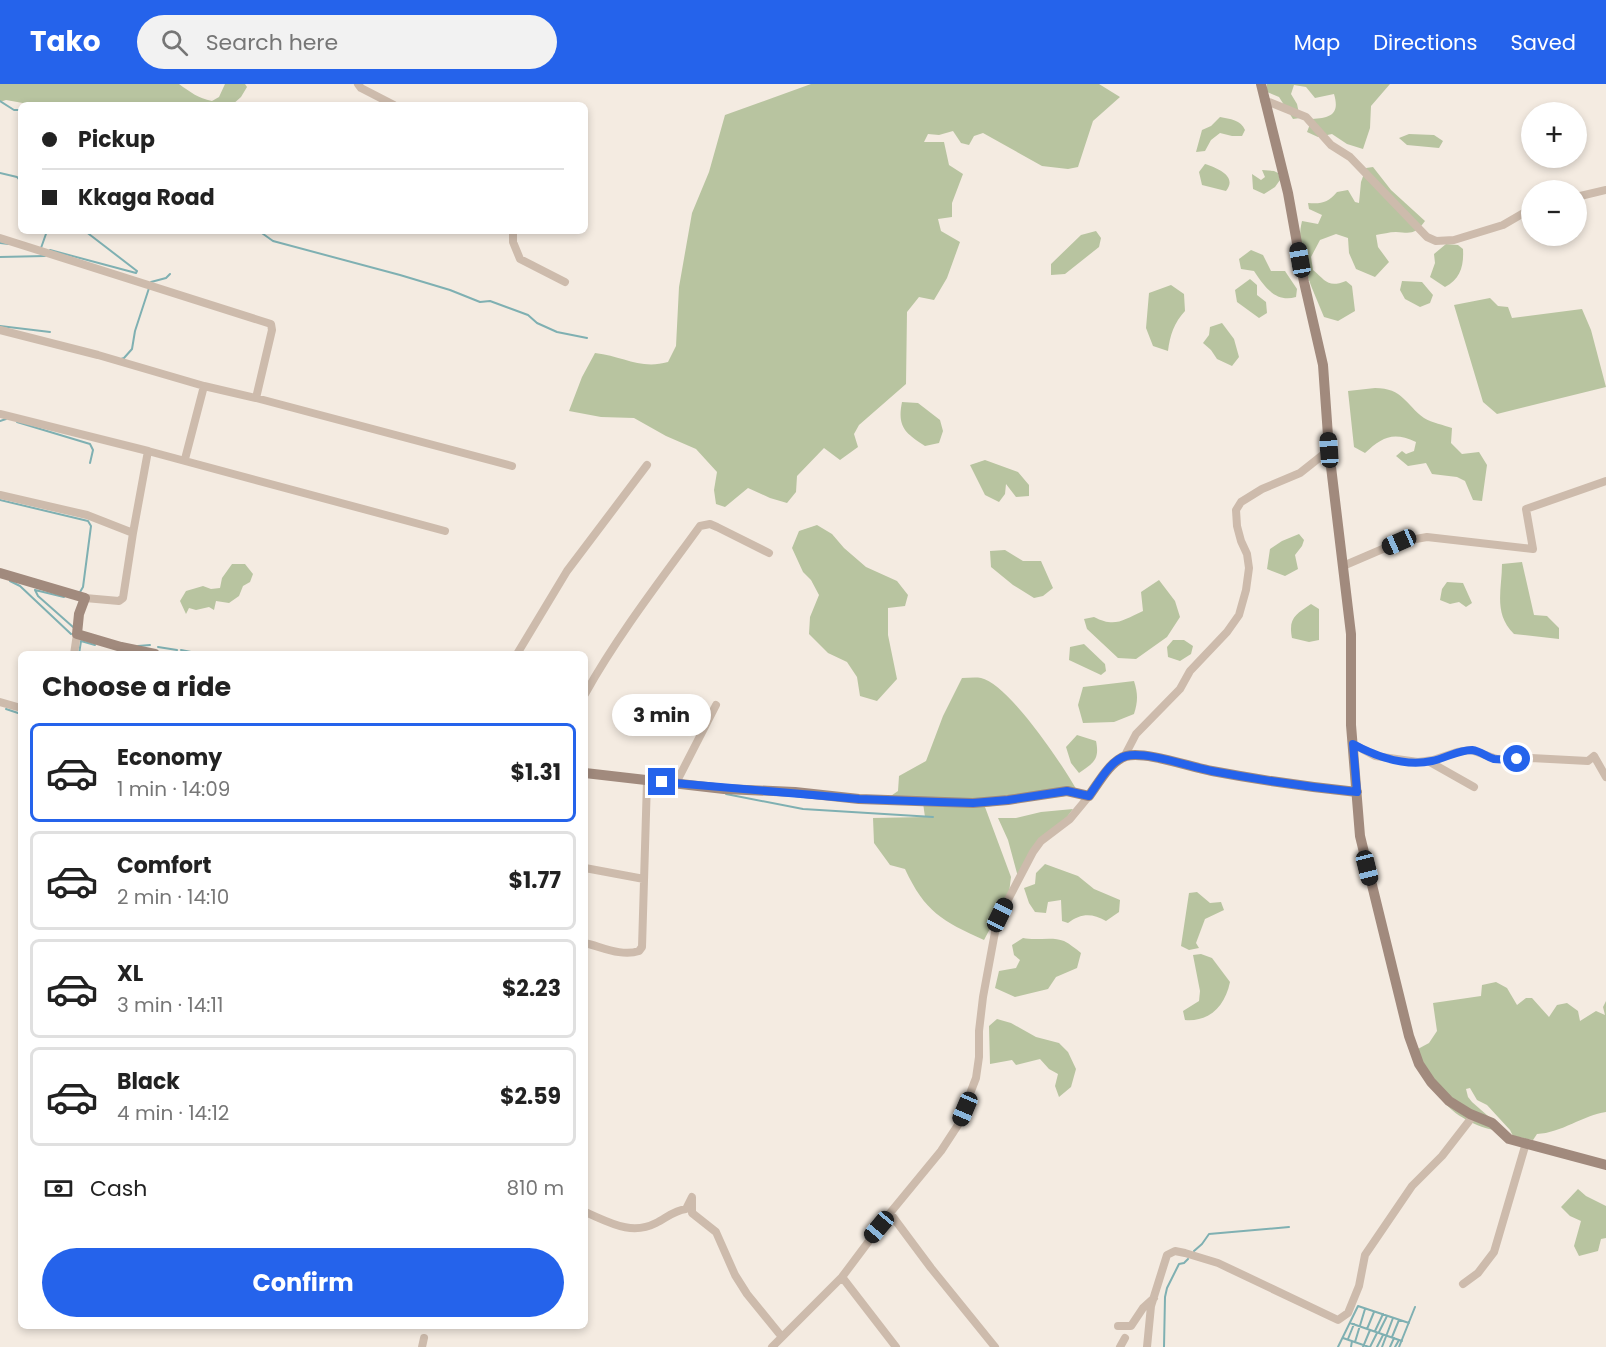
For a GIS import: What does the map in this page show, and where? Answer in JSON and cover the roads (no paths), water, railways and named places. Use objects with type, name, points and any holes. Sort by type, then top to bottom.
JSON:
[{"type":"street","points":[[358,84],[361,88],[388,102]]},
{"type":"street","points":[[1261,84],[1288,193],[1304,282],[1323,365],[1329,450],[1351,634],[1353,744],[1360,836],[1415,1055],[1431,1082],[1449,1101],[1473,1116],[1492,1123],[1509,1139],[1606,1165]]},
{"type":"street","points":[[1264,100],[1306,117],[1331,145],[1350,157],[1427,237],[1436,241],[1454,240],[1503,225],[1521,214]]},
{"type":"street","points":[[1587,195],[1606,190]]},
{"type":"street","points":[[513,234],[513,242],[520,259],[565,282]]},
{"type":"street","points":[[0,238],[271,324],[272,330],[256,398]]},
{"type":"street","points":[[0,330],[512,466]]},
{"type":"street","points":[[185,459],[204,386]]},
{"type":"street","points":[[0,414],[185,459],[445,531]]},
{"type":"street","points":[[772,1347],[842,1277],[942,1149],[958,1125],[976,1078],[979,1057],[978,1031],[983,997],[1000,915],[1041,841],[1070,819],[1115,763],[1124,757],[1136,734],[1180,690],[1190,672],[1227,632],[1239,615],[1249,568],[1247,554],[1237,526],[1236,510],[1241,502],[1262,489],[1300,473],[1329,450]]},
{"type":"street","points":[[0,573],[85,598],[119,601],[123,598],[148,451]]},
{"type":"street","points":[[519,651],[567,571],[647,465]]},
{"type":"street","points":[[1343,567],[1399,542],[1427,537],[1533,549],[1526,509],[1606,481]]},
{"type":"street","points":[[0,495],[87,515],[133,533]]},
{"type":"street","points":[[588,689],[633,618],[700,526],[710,524],[769,553]]},
{"type":"street","points":[[75,651],[79,615],[85,598]]},
{"type":"street","points":[[77,634],[140,651]]},
{"type":"street","points":[[0,702],[18,707]]},
{"type":"street","points":[[676,783],[716,705]]},
{"type":"street","points":[[1353,744],[1375,756],[1410,762],[1428,761],[1471,750],[1497,759],[1588,761],[1594,756],[1606,777]]},
{"type":"street","points":[[1124,757],[1148,757],[1268,781],[1357,792]]},
{"type":"street","points":[[1428,761],[1474,787]]},
{"type":"street","points":[[588,773],[647,781],[859,799],[973,803],[1067,791],[1089,796]]},
{"type":"street","points":[[588,944],[624,953],[639,951],[642,947],[647,781]]},
{"type":"street","points":[[588,869],[644,879]]},
{"type":"street","points":[[1147,1347],[1151,1306],[1167,1255],[1175,1251],[1218,1263],[1338,1320],[1348,1313],[1364,1271],[1365,1255],[1412,1186],[1442,1156],[1473,1116]]},
{"type":"street","points":[[1463,1284],[1478,1273],[1494,1252],[1526,1143]]},
{"type":"street","points":[[588,1213],[632,1229],[645,1229],[678,1210],[686,1209],[692,1197],[692,1213],[716,1232],[735,1275],[782,1337]]},
{"type":"street","points":[[890,1213],[995,1347]]},
{"type":"street","points":[[842,1277],[896,1347]]},
{"type":"street","points":[[1118,1326],[1131,1326],[1143,1308],[1154,1298]]},
{"type":"street","points":[[1120,1347],[1125,1338]]},
{"type":"waterway","points":[[0,101],[18,110]]},
{"type":"waterway","points":[[0,173],[18,178]]},
{"type":"waterway","points":[[41,248],[46,234]]},
{"type":"waterway","points":[[50,250],[136,273],[137,271],[89,234]]},
{"type":"waterway","points":[[263,234],[273,241],[400,275],[480,302],[490,301],[528,315],[537,323],[557,332],[587,338]]},
{"type":"waterway","points":[[0,243],[9,244]]},
{"type":"waterway","points":[[0,257],[45,256]]},
{"type":"waterway","points":[[121,359],[132,349],[135,331],[151,282],[166,278],[170,274]]},
{"type":"waterway","points":[[0,326],[50,332]]},
{"type":"waterway","points":[[0,421],[6,419]]},
{"type":"waterway","points":[[17,422],[90,444],[93,450],[90,463]]},
{"type":"waterway","points":[[0,500],[88,521],[91,526],[83,587],[80,592]]},
{"type":"waterway","points":[[10,581],[20,586],[71,634]]},
{"type":"waterway","points":[[35,590],[38,596],[73,627]]},
{"type":"waterway","points":[[35,590],[64,597]]},
{"type":"waterway","points":[[79,651],[81,641],[95,645]]},
{"type":"waterway","points":[[138,646],[150,645]]},
{"type":"waterway","points":[[158,647],[177,650]]},
{"type":"waterway","points":[[181,650],[186,651]]},
{"type":"waterway","points":[[6,709],[18,713]]},
{"type":"waterway","points":[[726,794],[803,809],[933,817]]},
{"type":"waterway","points":[[1194,1251],[1209,1234],[1289,1227]]},
{"type":"waterway","points":[[1164,1347],[1167,1288],[1179,1264],[1188,1259]]},
{"type":"waterway","points":[[1338,1347],[1358,1306],[1409,1323]]},
{"type":"waterway","points":[[1399,1347],[1415,1307]]},
{"type":"waterway","points":[[1355,1342],[1365,1309]]},
{"type":"waterway","points":[[1367,1329],[1374,1312]]},
{"type":"waterway","points":[[1375,1331],[1383,1314]]},
{"type":"waterway","points":[[1379,1332],[1387,1316]]},
{"type":"waterway","points":[[1382,1347],[1393,1318]]},
{"type":"waterway","points":[[1392,1337],[1399,1320]]},
{"type":"waterway","points":[[1350,1323],[1402,1341]]},
{"type":"waterway","points":[[1348,1339],[1354,1324]]},
{"type":"waterway","points":[[1363,1347],[1370,1330]]},
{"type":"waterway","points":[[1370,1347],[1377,1333]]},
{"type":"waterway","points":[[1377,1347],[1383,1335]]},
{"type":"waterway","points":[[1343,1338],[1369,1347]]},
{"type":"waterway","points":[[1390,1347],[1394,1338]]},
{"type":"waterway","points":[[1395,1347],[1399,1340]]},
{"type":"waterway","points":[[1351,1347],[1352,1341]]}]
